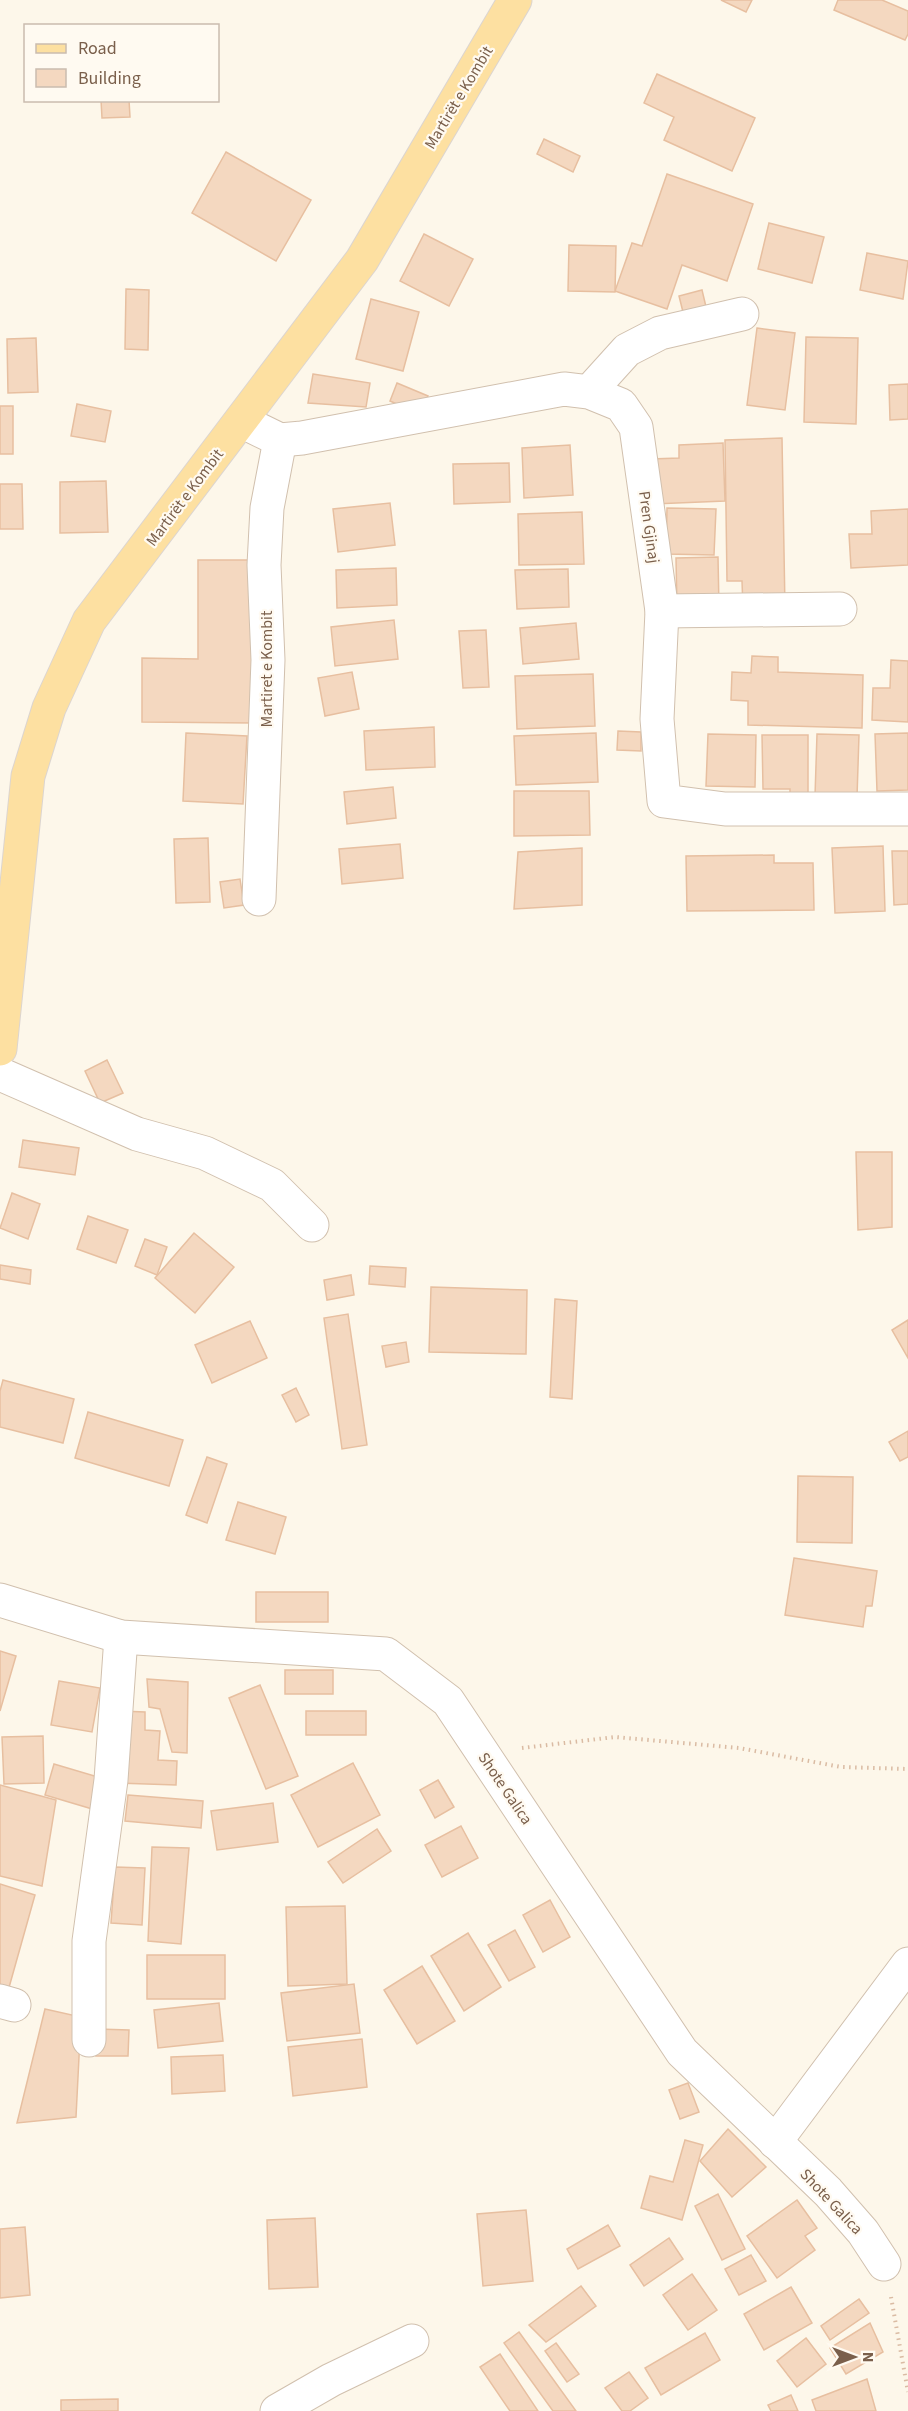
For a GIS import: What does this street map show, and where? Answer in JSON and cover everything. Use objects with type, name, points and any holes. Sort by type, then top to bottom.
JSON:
[{"type":"main road","name":"Martirët e Kombit","points":[[0,1049],[28,776],[49,708],[89,621],[362,260],[515,0]]},
{"type":"street","points":[[588,392],[627,350],[660,333],[742,314]]},
{"type":"street","name":"Pren Gjinaj","points":[[280,440],[302,438],[564,389],[588,392],[621,405],[636,427],[662,611],[657,719],[664,801],[725,808],[908,808]]},
{"type":"street","points":[[241,422],[280,440]]},
{"type":"street","name":"Martiret e Kombit","points":[[260,899],[268,660],[264,564],[267,508],[280,440]]},
{"type":"street","points":[[662,611],[840,609]]},
{"type":"street","points":[[0,1074],[137,1134],[214,1158],[272,1185],[312,1225]]},
{"type":"street","name":"Shote Galica","points":[[0,1600],[121,1637],[386,1654],[448,1701],[682,2052],[828,2192],[863,2232],[884,2264]]},
{"type":"street","points":[[89,2040],[89,1941],[111,1780],[121,1637]]},
{"type":"street","points":[[775,2142],[908,1964]]},
{"type":"street","points":[[277,2411],[331,2380],[412,2341]]},
{"type":"path","points":[[483,1753],[615,1737],[739,1748],[841,1767],[908,1769]]},
{"type":"path","points":[[884,2264],[908,2392]]},
{"type":"building","points":[[721,0],[752,0],[746,12]]},
{"type":"building","points":[[838,0],[882,0],[908,11],[908,34],[905,40],[834,10]]},
{"type":"building","points":[[657,74],[755,118],[732,171],[664,140],[674,117],[644,103]]},
{"type":"building","points":[[101,102],[129,102],[130,117],[102,118]]},
{"type":"building","points":[[544,139],[580,156],[573,172],[537,154]]},
{"type":"building","points":[[226,152],[311,200],[276,261],[192,213]]},
{"type":"building","points":[[667,174],[753,204],[727,281],[682,265],[667,309],[615,291],[632,243],[642,246]]},
{"type":"building","points":[[769,223],[824,237],[812,283],[758,269]]},
{"type":"building","points":[[424,234],[473,259],[449,306],[400,281]]},
{"type":"building","points":[[569,245],[616,246],[615,292],[568,291]]},
{"type":"building","points":[[867,253],[908,261],[903,299],[860,290]]},
{"type":"building","points":[[126,289],[149,290],[148,350],[125,349]]},
{"type":"building","points":[[702,290],[707,311],[684,316],[679,296]]},
{"type":"building","points":[[371,299],[419,312],[403,371],[356,359]]},
{"type":"building","points":[[757,328],[795,333],[785,410],[747,405]]},
{"type":"building","points":[[806,337],[858,338],[856,424],[804,422]]},
{"type":"building","points":[[36,338],[38,392],[8,393],[7,339]]},
{"type":"building","points":[[313,374],[370,383],[366,407],[308,403]]},
{"type":"building","points":[[397,383],[428,396],[420,414],[390,401]]},
{"type":"building","points":[[908,384],[908,419],[890,420],[889,385]]},
{"type":"building","points":[[77,404],[111,411],[105,442],[71,436]]},
{"type":"building","points":[[0,406],[13,406],[13,454],[0,454]]},
{"type":"building","points":[[782,438],[785,608],[743,609],[742,581],[727,581],[725,440]]},
{"type":"building","points":[[723,443],[725,501],[653,504],[651,459],[679,458],[679,445]]},
{"type":"building","points":[[570,445],[573,495],[524,498],[522,448]]},
{"type":"building","points":[[509,463],[510,502],[454,504],[453,464]]},
{"type":"building","points":[[106,481],[108,532],[60,533],[60,482]]},
{"type":"building","points":[[0,484],[22,484],[23,529],[0,529]]},
{"type":"building","points":[[390,503],[395,545],[338,552],[333,509]]},
{"type":"building","points":[[667,508],[716,509],[714,555],[666,554]]},
{"type":"building","points":[[908,509],[908,565],[851,568],[849,534],[872,534],[871,511]]},
{"type":"building","points":[[582,512],[584,564],[519,565],[518,514]]},
{"type":"building","points":[[718,557],[719,608],[677,608],[676,558]]},
{"type":"building","points":[[198,560],[254,560],[253,723],[142,722],[142,658],[198,659]]},
{"type":"building","points":[[396,568],[397,605],[337,608],[336,570]]},
{"type":"building","points":[[568,569],[569,607],[517,609],[515,570]]},
{"type":"building","points":[[394,620],[398,659],[335,666],[331,627]]},
{"type":"building","points":[[576,623],[579,659],[523,664],[520,628]]},
{"type":"building","points":[[486,630],[489,687],[463,688],[459,631]]},
{"type":"building","points":[[752,656],[778,657],[778,672],[863,675],[862,728],[748,725],[748,701],[731,700],[732,672],[751,673]]},
{"type":"building","points":[[891,660],[908,661],[908,722],[872,720],[873,688],[890,688]]},
{"type":"building","points":[[352,672],[359,709],[325,716],[318,678]]},
{"type":"building","points":[[593,674],[595,726],[517,729],[515,676]]},
{"type":"building","points":[[434,727],[435,767],[366,770],[364,731]]},
{"type":"building","points":[[618,731],[641,732],[641,751],[617,750]]},
{"type":"building","points":[[186,733],[247,736],[243,804],[183,801]]},
{"type":"building","points":[[596,733],[598,782],[516,785],[514,736]]},
{"type":"building","points":[[908,733],[908,790],[877,791],[875,734]]},
{"type":"building","points":[[708,734],[756,735],[755,787],[706,786]]},
{"type":"building","points":[[817,734],[859,735],[857,797],[815,796]]},
{"type":"building","points":[[762,735],[808,735],[808,794],[790,799],[790,789],[763,789]]},
{"type":"building","points":[[393,787],[396,818],[347,824],[344,792]]},
{"type":"building","points":[[514,791],[589,791],[590,835],[514,836]]},
{"type":"building","points":[[208,838],[210,902],[176,903],[174,839]]},
{"type":"building","points":[[400,844],[403,878],[342,884],[339,849]]},
{"type":"building","points":[[883,846],[885,911],[835,913],[832,848]]},
{"type":"building","points":[[582,848],[582,905],[514,909],[518,852]]},
{"type":"building","points":[[892,851],[908,851],[908,904],[894,905]]},
{"type":"building","points":[[774,855],[774,863],[813,863],[814,910],[687,911],[686,856]]},
{"type":"building","points":[[240,879],[244,905],[224,908],[220,882]]},
{"type":"building","points":[[107,1060],[123,1093],[100,1103],[85,1071]]},
{"type":"building","points":[[23,1140],[79,1148],[75,1175],[19,1167]]},
{"type":"building","points":[[856,1152],[892,1152],[892,1227],[858,1230]]},
{"type":"building","points":[[12,1193],[40,1204],[28,1239],[0,1228]]},
{"type":"building","points":[[88,1216],[128,1230],[116,1263],[77,1249]]},
{"type":"building","points":[[194,1233],[234,1267],[195,1313],[155,1278]]},
{"type":"building","points":[[145,1239],[167,1247],[157,1275],[135,1266]]},
{"type":"building","points":[[0,1265],[31,1270],[30,1284],[0,1279]]},
{"type":"building","points":[[370,1266],[406,1268],[405,1287],[369,1284]]},
{"type":"building","points":[[351,1275],[354,1295],[327,1300],[324,1280]]},
{"type":"building","points":[[431,1287],[527,1290],[526,1354],[429,1352]]},
{"type":"building","points":[[555,1299],[577,1301],[572,1399],[550,1397]]},
{"type":"building","points":[[348,1314],[367,1445],[342,1449],[324,1318]]},
{"type":"building","points":[[908,1320],[908,1358],[892,1330]]},
{"type":"building","points":[[250,1321],[267,1358],[212,1383],[195,1345]]},
{"type":"building","points":[[406,1342],[409,1362],[386,1367],[382,1346]]},
{"type":"building","points":[[3,1380],[74,1399],[63,1443],[0,1427],[0,1391]]},
{"type":"building","points":[[296,1388],[309,1415],[296,1422],[282,1395]]},
{"type":"building","points":[[88,1412],[183,1440],[169,1486],[75,1458]]},
{"type":"building","points":[[908,1431],[908,1457],[900,1461],[889,1442]]},
{"type":"building","points":[[207,1457],[227,1464],[207,1523],[186,1515]]},
{"type":"building","points":[[798,1476],[853,1477],[852,1543],[797,1542]]},
{"type":"building","points":[[238,1502],[286,1517],[275,1554],[226,1540]]},
{"type":"building","points":[[794,1558],[877,1571],[872,1606],[866,1606],[863,1627],[785,1615]]},
{"type":"building","points":[[256,1592],[328,1592],[328,1622],[256,1622]]},
{"type":"building","points":[[0,1651],[16,1656],[0,1711]]},
{"type":"building","points":[[285,1670],[333,1670],[333,1694],[285,1694]]},
{"type":"building","points":[[147,1679],[188,1682],[187,1753],[172,1752],[160,1709],[149,1707]]},
{"type":"building","points":[[59,1681],[100,1688],[92,1732],[51,1725]]},
{"type":"building","points":[[260,1685],[298,1776],[266,1789],[229,1698]]},
{"type":"building","points":[[120,1711],[145,1712],[145,1730],[160,1731],[158,1760],[177,1761],[176,1785],[117,1783]]},
{"type":"building","points":[[306,1711],[366,1711],[366,1735],[306,1735]]},
{"type":"building","points":[[43,1736],[44,1783],[4,1784],[2,1737]]},
{"type":"building","points":[[353,1763],[380,1815],[318,1847],[291,1795]]},
{"type":"building","points":[[54,1764],[108,1780],[99,1811],[45,1795]]},
{"type":"building","points":[[438,1780],[454,1807],[435,1818],[420,1790]]},
{"type":"building","points":[[0,1785],[56,1800],[42,1886],[0,1876]]},
{"type":"building","points":[[128,1795],[203,1801],[201,1828],[125,1821]]},
{"type":"building","points":[[273,1803],[278,1842],[217,1850],[211,1811]]},
{"type":"building","points":[[461,1826],[478,1858],[442,1877],[425,1845]]},
{"type":"building","points":[[377,1829],[391,1851],[343,1883],[328,1862]]},
{"type":"building","points":[[152,1847],[189,1848],[181,1944],[148,1941]]},
{"type":"building","points":[[115,1867],[145,1868],[142,1925],[111,1923]]},
{"type":"building","points":[[0,1884],[35,1895],[8,1991],[0,1989]]},
{"type":"building","points":[[550,1900],[570,1937],[543,1952],[523,1915]]},
{"type":"building","points":[[345,1906],[347,1984],[288,1986],[286,1907]]},
{"type":"building","points":[[515,1930],[535,1967],[509,1981],[488,1945]]},
{"type":"building","points":[[468,1933],[501,1987],[464,2011],[431,1956]]},
{"type":"building","points":[[147,1955],[225,1955],[225,1999],[147,1999]]},
{"type":"building","points":[[422,1966],[455,2021],[417,2044],[384,1990]]},
{"type":"building","points":[[354,1984],[360,2033],[287,2041],[281,1993]]},
{"type":"building","points":[[219,2003],[223,2041],[158,2048],[154,2010]]},
{"type":"building","points":[[45,2009],[81,2017],[76,2117],[17,2123]]},
{"type":"building","points":[[97,2029],[129,2030],[128,2056],[96,2056]]},
{"type":"building","points":[[362,2039],[367,2087],[293,2096],[288,2047]]},
{"type":"building","points":[[223,2055],[225,2091],[172,2094],[171,2057]]},
{"type":"building","points":[[688,2083],[699,2112],[680,2119],[669,2090]]},
{"type":"building","points":[[728,2129],[766,2167],[732,2197],[700,2161]]},
{"type":"building","points":[[685,2140],[703,2145],[682,2220],[641,2208],[650,2176],[673,2182]]},
{"type":"building","points":[[718,2194],[745,2249],[722,2260],[695,2206]]},
{"type":"building","points":[[797,2200],[817,2228],[805,2236],[815,2250],[777,2278],[747,2236]]},
{"type":"building","points":[[526,2210],[533,2281],[483,2286],[477,2214]]},
{"type":"building","points":[[315,2218],[318,2287],[269,2289],[267,2220]]},
{"type":"building","points":[[608,2225],[620,2246],[578,2269],[567,2249]]},
{"type":"building","points":[[25,2227],[30,2295],[0,2298],[0,2229]]},
{"type":"building","points":[[669,2238],[683,2259],[644,2286],[630,2265]]},
{"type":"building","points":[[751,2255],[766,2281],[739,2295],[725,2269]]},
{"type":"building","points":[[692,2274],[717,2310],[688,2330],[663,2295]]},
{"type":"building","points":[[581,2286],[596,2306],[546,2342],[529,2325]]},
{"type":"building","points":[[791,2287],[812,2323],[764,2350],[744,2314]]},
{"type":"building","points":[[859,2299],[869,2313],[830,2340],[821,2326]]},
{"type":"building","points":[[870,2323],[883,2352],[846,2374],[830,2348]]},
{"type":"building","points":[[519,2332],[576,2411],[553,2411],[504,2343]]},
{"type":"building","points":[[705,2333],[720,2360],[661,2395],[645,2368]]},
{"type":"building","points":[[806,2338],[826,2364],[797,2387],[777,2361]]},
{"type":"building","points":[[556,2343],[579,2374],[567,2382],[545,2351]]},
{"type":"building","points":[[500,2354],[538,2411],[510,2411],[480,2367]]},
{"type":"building","points":[[629,2372],[648,2398],[630,2411],[622,2411],[605,2388]]},
{"type":"building","points":[[867,2379],[876,2411],[816,2411],[812,2400]]},
{"type":"building","points":[[791,2395],[798,2411],[771,2411],[768,2405]]},
{"type":"building","points":[[118,2399],[118,2411],[61,2411],[61,2400]]}]
